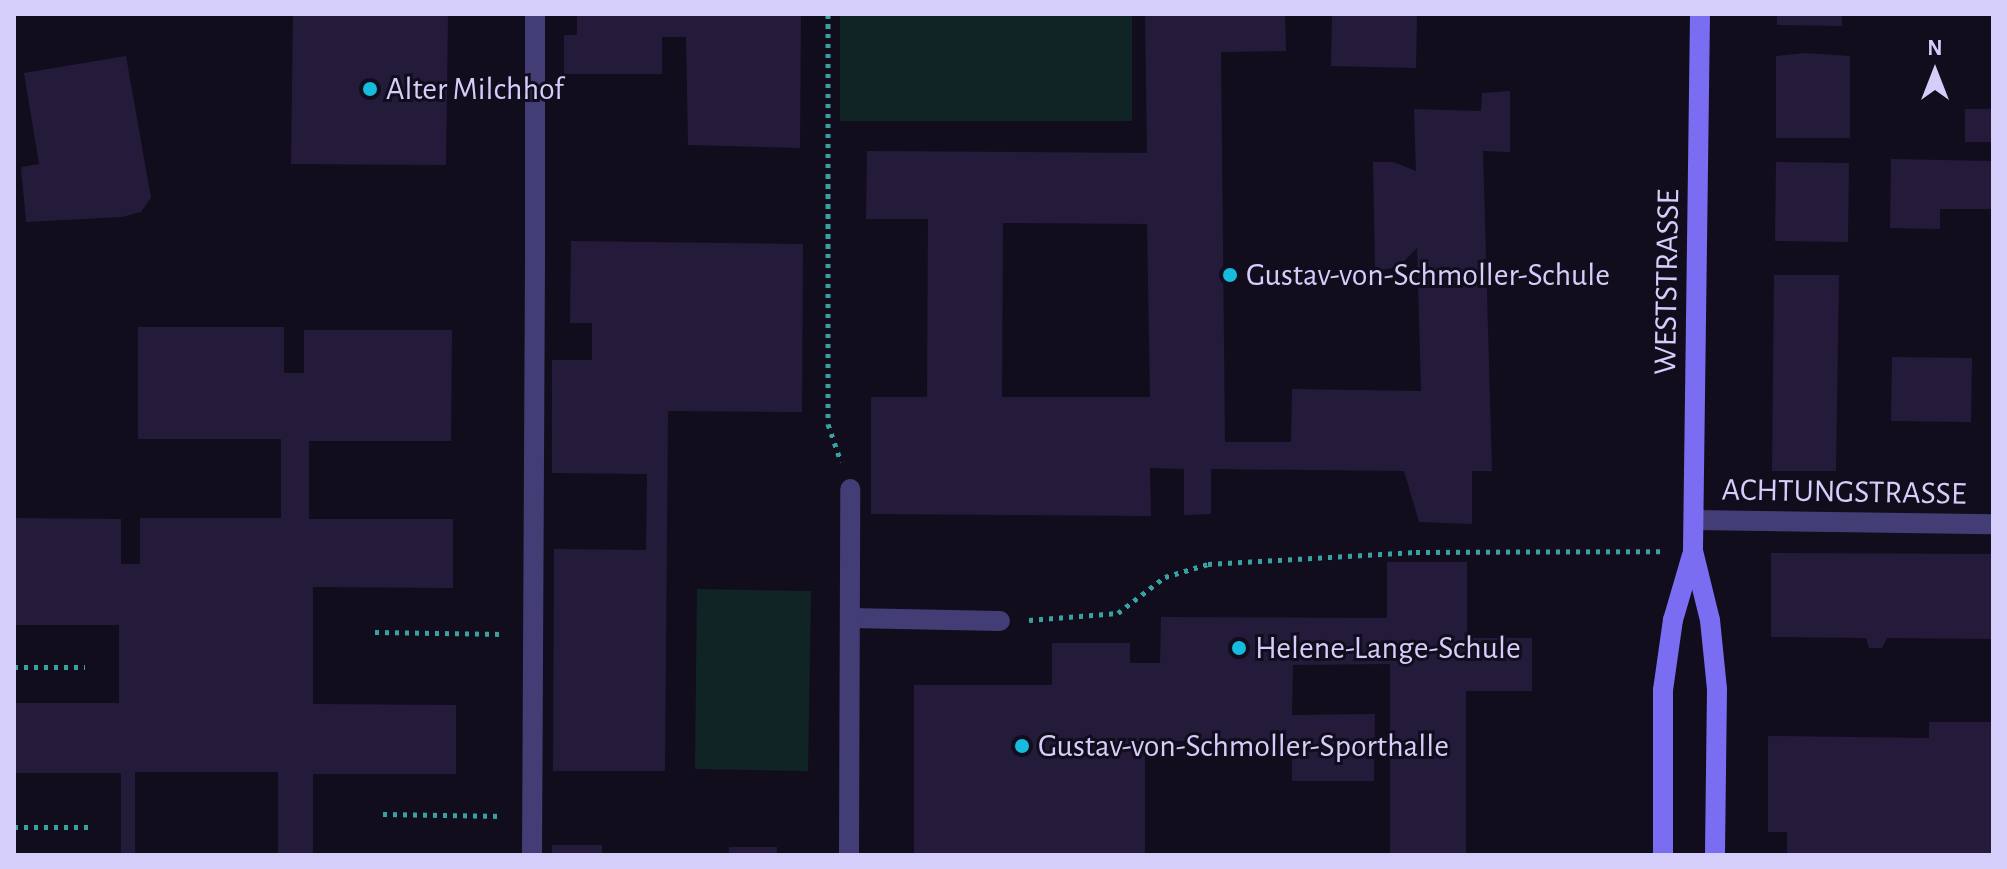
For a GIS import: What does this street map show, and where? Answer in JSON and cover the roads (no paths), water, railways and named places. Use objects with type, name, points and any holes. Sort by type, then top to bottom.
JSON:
[{"type":"street","points":[[532,855],[535,14]]},
{"type":"street","name":"WESTSTRASSE","points":[[1663,855],[1663,690],[1673,620],[1693,551],[1700,14]]},
{"type":"street","points":[[849,855],[850,489]]},
{"type":"street","name":"ACHTUNGSTRASSE","points":[[1694,520],[1993,524]]},
{"type":"street","name":"WESTSTRASSE","points":[[1693,551],[1710,620],[1717,689],[1715,855]]},
{"type":"street","points":[[850,618],[1000,621]]},
{"type":"place","name":"Alter Milchhof","points":[[370,89]]},
{"type":"place","name":"Gustav-von-Schmoller-Schule","points":[[1230,275]]},
{"type":"place","name":"Helene-Lange-Schule","points":[[1239,648]]},
{"type":"place","name":"Gustav-von-Schmoller-Sporthalle","points":[[1022,746]]}]
